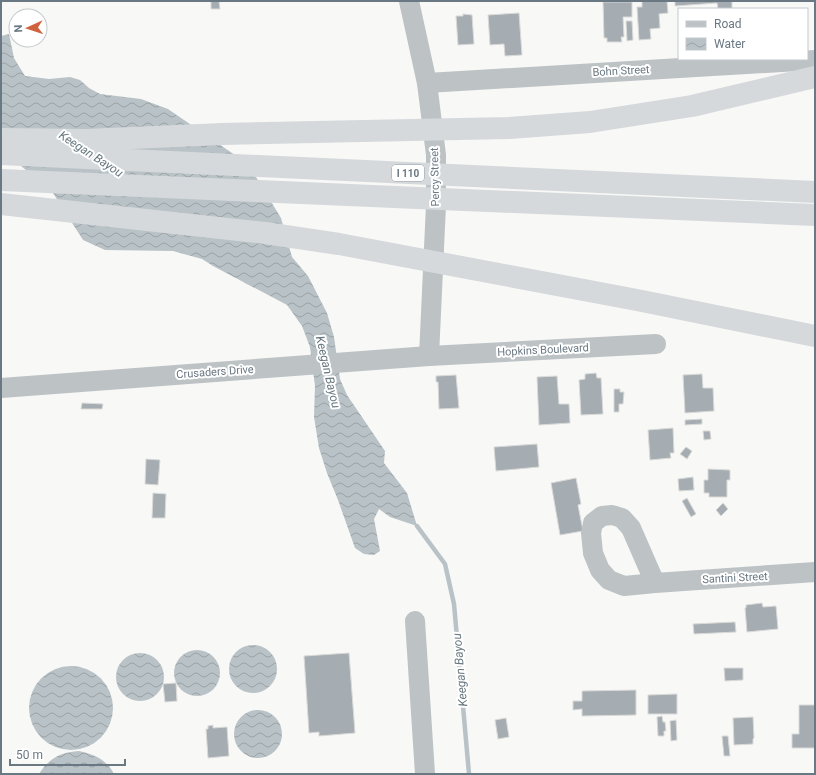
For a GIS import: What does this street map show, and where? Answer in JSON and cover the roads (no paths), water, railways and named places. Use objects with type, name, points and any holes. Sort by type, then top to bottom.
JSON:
[{"type":"highway","points":[[1,139],[86,140],[222,134],[509,128],[590,122],[692,106],[815,77]]},
{"type":"highway","name":"I 110","points":[[1,154],[815,192]]},
{"type":"highway","name":"I 110","points":[[1,180],[815,216]]},
{"type":"highway","points":[[1,204],[302,238],[637,300],[815,336]]},
{"type":"street","name":"Percy Street","points":[[409,1],[427,83],[436,155],[436,205],[429,356]]},
{"type":"street","name":"Bohn Street","points":[[427,83],[815,60]]},
{"type":"street","name":"Hopkins Boulevard","points":[[429,356],[656,344]]},
{"type":"street","name":"Crusaders Drive","points":[[1,388],[429,356]]},
{"type":"street","name":"Santini Street","points":[[656,583],[815,572]]},
{"type":"street","points":[[415,621],[425,774]]},
{"type":"water","points":[[8,34],[8,48],[12,48],[14,58],[25,76],[49,79],[70,77],[80,80],[89,88],[100,94],[141,99],[168,109],[248,164],[281,218],[292,257],[308,276],[327,313],[334,337],[340,379],[347,395],[385,451],[384,463],[407,493],[417,526],[390,517],[379,509],[374,519],[380,551],[374,555],[364,554],[355,548],[319,448],[314,417],[315,386],[310,347],[302,326],[287,305],[202,259],[173,251],[105,250],[83,240],[53,193],[1,149],[1,36]]},
{"type":"water","points":[[253,645],[262,647],[270,652],[275,660],[277,669],[275,678],[270,686],[262,691],[253,693],[244,691],[236,686],[231,678],[229,669],[231,660],[236,652],[244,647]]},
{"type":"water","points":[[192,650],[202,650],[210,654],[216,660],[220,668],[220,678],[216,686],[210,692],[202,696],[192,696],[184,692],[178,686],[174,678],[174,668],[178,660],[184,654]]},
{"type":"water","points":[[140,653],[149,655],[157,660],[162,668],[164,677],[162,686],[157,694],[149,699],[140,701],[131,699],[123,694],[118,686],[116,677],[118,668],[123,660],[131,655]]},
{"type":"water","points":[[71,666],[87,669],[101,678],[110,692],[113,708],[110,724],[101,738],[87,747],[71,750],[55,747],[41,738],[32,724],[29,708],[32,692],[41,678],[55,669]]},
{"type":"water","points":[[258,710],[267,712],[275,717],[280,725],[282,734],[280,743],[275,751],[267,756],[258,758],[249,756],[241,751],[236,743],[234,734],[236,725],[241,717],[249,712]]},
{"type":"water","points":[[79,751],[100,758],[108,765],[114,774],[39,774],[51,760],[61,754]]},
{"type":"waterway","name":"Keegan Bayou","points":[[417,526],[445,564],[454,604],[469,774]]}]
